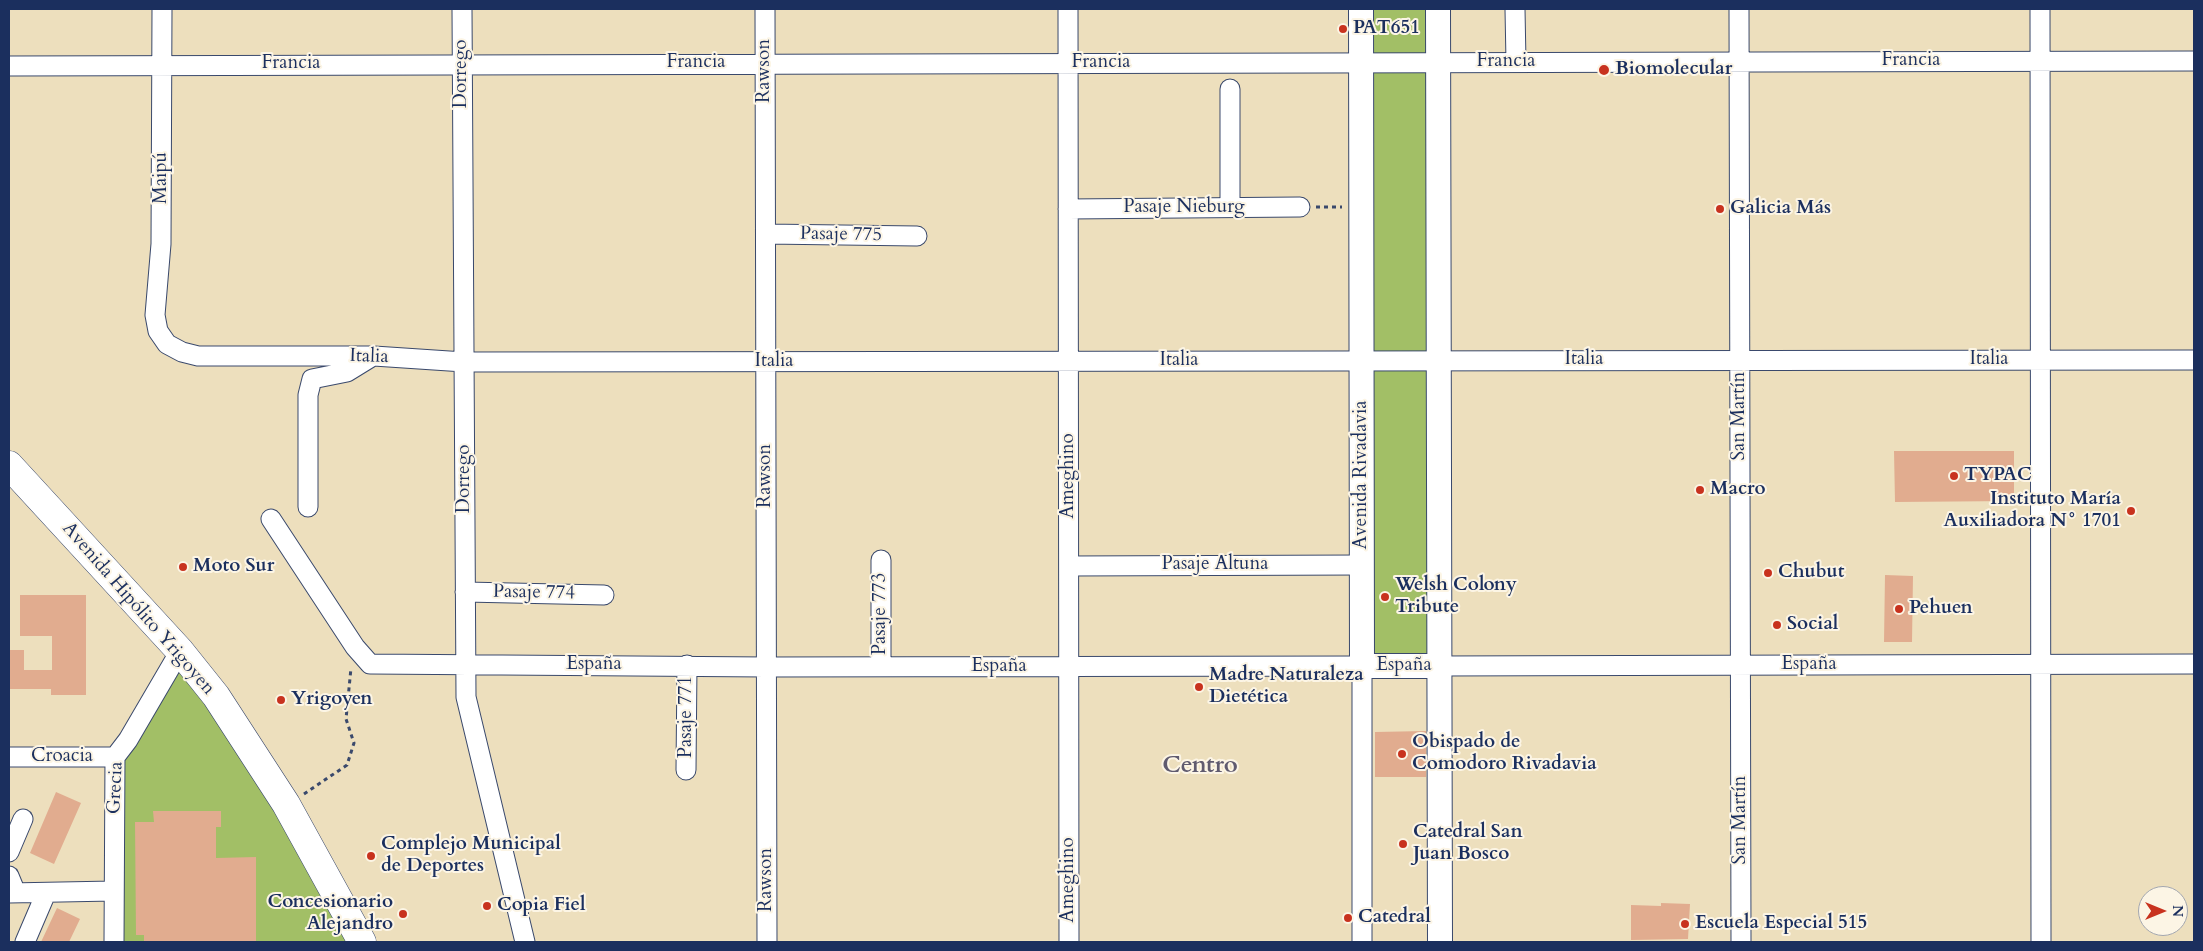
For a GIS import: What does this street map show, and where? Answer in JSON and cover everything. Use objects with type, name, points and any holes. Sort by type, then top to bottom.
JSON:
[{"type":"highway","name":"Avenida Hipólito Yrigoyen","points":[[9,466],[180,651],[216,696],[286,804],[362,942]]},
{"type":"main road","name":"Avenida Rivadavia","points":[[1361,9],[1362,666]]},
{"type":"main road","points":[[1438,9],[1440,942]]},
{"type":"main road","name":"España","points":[[1362,666],[1439,666]]},
{"type":"street","name":"Maipú","points":[[162,9],[161,244],[155,315],[158,331],[167,344]]},
{"type":"street","name":"Dorrego","points":[[462,9],[466,697],[526,942]]},
{"type":"street","name":"Rawson","points":[[765,9],[767,942]]},
{"type":"street","name":"Ameghino","points":[[1068,9],[1069,942]]},
{"type":"street","points":[[1515,9],[1516,62]]},
{"type":"street","name":"San Martín","points":[[1739,9],[1741,942]]},
{"type":"street","points":[[2040,9],[2041,942]]},
{"type":"street","name":"Francia","points":[[9,66],[163,64],[2194,61]]},
{"type":"street","points":[[1230,89],[1230,207]]},
{"type":"street","name":"Pasaje Nieburg","points":[[1068,209],[1300,208]]},
{"type":"street","name":"Pasaje 775","points":[[766,234],[917,236]]},
{"type":"street","name":"Italia","points":[[167,344],[182,352],[198,356],[374,356],[464,362],[2194,360]]},
{"type":"street","points":[[308,507],[308,395],[312,379],[347,372],[374,356]]},
{"type":"street","points":[[271,520],[355,647]]},
{"type":"street","name":"Pasaje 773","points":[[881,560],[881,667]]},
{"type":"street","name":"Pasaje Altuna","points":[[1069,566],[1362,565]]},
{"type":"street","name":"Pasaje 774","points":[[465,592],[604,595]]},
{"type":"street","name":"España","points":[[355,647],[370,664],[766,667],[1362,666]]},
{"type":"street","name":"Grecia","points":[[114,942],[114,757],[128,740],[180,651]]},
{"type":"street","name":"España","points":[[1439,666],[2194,664]]},
{"type":"street","name":"Pasaje 771","points":[[686,770],[687,665]]},
{"type":"street","name":"Avenida Rivadavia","points":[[1362,666],[1362,942]]},
{"type":"street","name":"Croacia","points":[[9,757],[114,757]]},
{"type":"street","points":[[9,852],[23,818]]},
{"type":"street","points":[[11,888],[46,893],[113,891]]},
{"type":"street","points":[[25,942],[46,893]]},
{"type":"path","points":[[1300,208],[1343,208]]},
{"type":"path","points":[[286,804],[330,778],[347,765],[354,743],[346,719],[348,688],[355,647]]},
{"type":"green space","points":[[1361,9],[1438,9],[1439,666],[1362,666]]},
{"type":"green space","points":[[180,651],[362,942],[114,942],[115,757]]},
{"type":"building","name":"TYPAC","points":[[1894,451],[2014,451],[2014,501],[1895,502]]},
{"type":"building","name":"Pehuen","points":[[1885,575],[1913,576],[1912,642],[1884,642]]},
{"type":"building","points":[[20,595],[86,595],[86,695],[51,695],[51,689],[9,689],[9,650],[24,650],[24,670],[52,670],[52,636],[20,636]]},
{"type":"building","name":"Obispado de Comodoro Rivadavia","points":[[1426,731],[1426,777],[1375,777],[1375,732]]},
{"type":"building","points":[[56,792],[81,803],[54,864],[30,853]]},
{"type":"building","points":[[153,811],[221,811],[221,827],[216,827],[216,858],[256,857],[256,942],[144,942],[144,935],[136,935],[135,822],[154,822]]},
{"type":"building","points":[[1661,903],[1690,904],[1688,939],[1631,940],[1631,905],[1661,906]]},
{"type":"building","points":[[57,908],[80,919],[69,942],[41,942]]},
{"type":"place","name":"PAT651","points":[[1343,29]]},
{"type":"place","name":"Biomolecular","points":[[1604,70]]},
{"type":"place","name":"Galicia Más","points":[[1720,209]]},
{"type":"place","name":"TYPAC","points":[[1954,476]]},
{"type":"place","name":"Macro","points":[[1700,490]]},
{"type":"place","name":"Instituto María Auxiliadora N° 1701","points":[[2131,511]]},
{"type":"place","name":"Moto Sur","points":[[183,567]]},
{"type":"place","name":"Chubut","points":[[1768,573]]},
{"type":"place","name":"Welsh Colony Tribute","points":[[1385,597]]},
{"type":"place","name":"Pehuen","points":[[1899,609]]},
{"type":"place","name":"Social","points":[[1777,625]]},
{"type":"place","name":"Madre Naturaleza Dietética","points":[[1199,687]]},
{"type":"place","name":"Yrigoyen","points":[[281,700]]},
{"type":"place","name":"Obispado de Comodoro Rivadavia","points":[[1402,754]]},
{"type":"place","name":"Catedral San Juan Bosco","points":[[1403,844]]},
{"type":"place","name":"Complejo Municipal de Deportes","points":[[371,856]]},
{"type":"place","name":"Copia Fiel","points":[[487,906]]},
{"type":"place","name":"Concesionario Alejandro","points":[[403,914]]},
{"type":"place","name":"Catedral","points":[[1348,918]]},
{"type":"place","name":"Escuela Especial 515","points":[[1685,924]]},
{"type":"district","name":"Centro","points":[[1200,766]]}]
